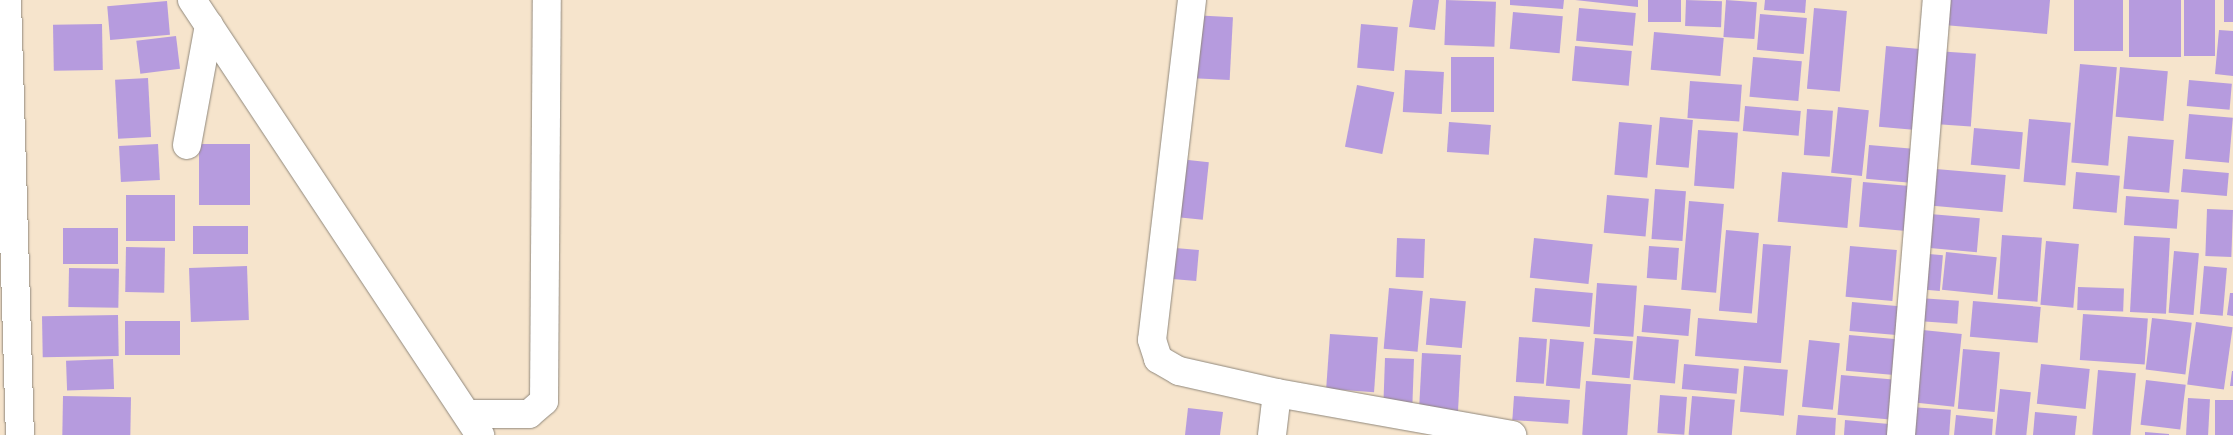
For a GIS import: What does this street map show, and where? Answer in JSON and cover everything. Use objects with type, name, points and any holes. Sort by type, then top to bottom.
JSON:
[{"type":"street","points":[[7,0],[20,435]]},
{"type":"street","points":[[192,0],[473,425],[529,414],[544,401],[547,0]]},
{"type":"street","points":[[1192,0],[1152,340],[1158,359],[1180,370],[1278,393],[1512,435]]},
{"type":"street","points":[[1901,435],[1937,0]]},
{"type":"street","points":[[188,146],[209,26]]},
{"type":"street","points":[[1272,435],[1278,393]]},
{"type":"building","points":[[1413,0],[1439,0],[1435,30],[1409,27]]},
{"type":"building","points":[[1446,0],[1496,2],[1494,47],[1444,45]]},
{"type":"building","points":[[1510,0],[1564,0],[1563,9],[1510,5]]},
{"type":"building","points":[[1575,0],[1638,0],[1638,7]]},
{"type":"building","points":[[1648,0],[1681,0],[1681,22],[1648,22]]},
{"type":"building","points":[[1686,0],[1722,1],[1721,27],[1685,26]]},
{"type":"building","points":[[1726,0],[1757,2],[1754,39],[1723,37]]},
{"type":"building","points":[[1765,0],[1806,0],[1805,13],[1764,10]]},
{"type":"building","points":[[1947,0],[2050,0],[2047,34],[1944,25]]},
{"type":"building","points":[[2074,0],[2123,0],[2123,51],[2074,51]]},
{"type":"building","points":[[2129,0],[2181,0],[2181,57],[2129,57]]},
{"type":"building","points":[[2184,0],[2215,0],[2215,56],[2184,56]]},
{"type":"building","points":[[2224,0],[2233,0],[2233,22],[2224,22]]},
{"type":"building","points":[[167,1],[170,35],[110,40],[107,6]]},
{"type":"building","points":[[1579,8],[1636,13],[1633,46],[1576,41]]},
{"type":"building","points":[[1814,8],[1847,11],[1840,92],[1807,89]]},
{"type":"building","points":[[1513,12],[1563,16],[1560,53],[1510,49]]},
{"type":"building","points":[[1760,14],[1807,18],[1804,54],[1757,50]]},
{"type":"building","points":[[1192,15],[1233,17],[1230,80],[1189,78]]},
{"type":"building","points":[[102,24],[103,70],[54,71],[53,25]]},
{"type":"building","points":[[1361,24],[1398,27],[1394,71],[1357,68]]},
{"type":"building","points":[[2219,30],[2233,31],[2233,76],[2215,74]]},
{"type":"building","points":[[1654,32],[1724,38],[1720,76],[1651,70]]},
{"type":"building","points":[[176,36],[180,69],[140,74],[136,41]]},
{"type":"building","points":[[1575,46],[1632,51],[1629,86],[1572,81]]},
{"type":"building","points":[[1886,46],[1929,50],[1922,130],[1879,127]]},
{"type":"building","points":[[1936,51],[1976,54],[1971,127],[1931,124]]},
{"type":"building","points":[[1451,57],[1494,57],[1494,112],[1451,112]]},
{"type":"building","points":[[1753,57],[1802,61],[1798,101],[1750,97]]},
{"type":"building","points":[[2080,64],[2117,67],[2108,166],[2071,163]]},
{"type":"building","points":[[2120,67],[2168,71],[2163,121],[2116,117]]},
{"type":"building","points":[[1405,70],[1444,72],[1442,114],[1403,112]]},
{"type":"building","points":[[148,78],[151,137],[118,139],[115,80]]},
{"type":"building","points":[[2189,80],[2232,84],[2230,110],[2187,106]]},
{"type":"building","points":[[1690,81],[1742,85],[1739,122],[1687,118]]},
{"type":"building","points":[[1357,85],[1394,92],[1382,154],[1345,147]]},
{"type":"building","points":[[1745,106],[1801,111],[1799,136],[1743,131]]},
{"type":"building","points":[[1838,107],[1869,110],[1862,176],[1831,173]]},
{"type":"building","points":[[1807,109],[1833,111],[1830,157],[1804,155]]},
{"type":"building","points":[[2189,114],[2233,118],[2229,163],[2185,159]]},
{"type":"building","points":[[1660,117],[1693,120],[1689,168],[1656,165]]},
{"type":"building","points":[[2029,119],[2071,123],[2065,185],[2024,182]]},
{"type":"building","points":[[1449,122],[1491,125],[1489,155],[1447,152]]},
{"type":"building","points":[[1619,122],[1652,125],[1647,178],[1614,175]]},
{"type":"building","points":[[1974,128],[2023,132],[2020,169],[1971,165]]},
{"type":"building","points":[[1698,130],[1738,133],[1734,189],[1694,186]]},
{"type":"building","points":[[2128,136],[2174,140],[2169,193],[2123,189]]},
{"type":"building","points":[[158,144],[160,180],[121,182],[119,146]]},
{"type":"building","points":[[199,144],[250,144],[250,205],[199,205]]},
{"type":"building","points":[[1869,145],[1919,149],[1916,183],[1866,179]]},
{"type":"building","points":[[1179,159],[1209,162],[1203,220],[1173,217]]},
{"type":"building","points":[[1936,169],[2006,175],[2003,212],[1933,206]]},
{"type":"building","points":[[2183,169],[2229,173],[2227,196],[2181,192]]},
{"type":"building","points":[[1782,172],[1852,178],[1847,228],[1778,222]]},
{"type":"building","points":[[2076,172],[2120,176],[2117,213],[2073,209]]},
{"type":"building","points":[[1863,182],[1913,186],[1909,231],[1859,227]]},
{"type":"building","points":[[1655,189],[1686,191],[1682,241],[1652,239]]},
{"type":"building","points":[[126,195],[175,195],[175,241],[126,241]]},
{"type":"building","points":[[1607,195],[1649,199],[1646,237],[1604,233]]},
{"type":"building","points":[[2126,196],[2179,200],[2177,229],[2124,225]]},
{"type":"building","points":[[1689,201],[1724,204],[1716,293],[1681,290]]},
{"type":"building","points":[[2207,209],[2233,210],[2231,257],[2205,256]]},
{"type":"building","points":[[1930,214],[1980,218],[1977,252],[1927,248]]},
{"type":"building","points":[[193,226],[248,226],[248,254],[193,254]]},
{"type":"building","points":[[63,228],[118,228],[118,264],[63,264]]},
{"type":"building","points":[[1726,230],[1759,233],[1752,314],[1719,311]]},
{"type":"building","points":[[2002,235],[2042,238],[2037,302],[1998,299]]},
{"type":"building","points":[[2134,236],[2170,238],[2166,314],[2130,312]]},
{"type":"building","points":[[1397,238],[1425,239],[1424,278],[1396,277]]},
{"type":"building","points":[[1534,238],[1593,244],[1588,284],[1530,278]]},
{"type":"building","points":[[2046,241],[2079,244],[2073,308],[2040,305]]},
{"type":"building","points":[[1763,244],[1791,246],[1781,363],[1695,356],[1698,318],[1757,323]]},
{"type":"building","points":[[1649,246],[1679,248],[1677,280],[1647,278]]},
{"type":"building","points":[[1850,246],[1897,250],[1892,301],[1846,297]]},
{"type":"building","points":[[126,247],[165,248],[164,293],[125,292]]},
{"type":"building","points":[[1175,248],[1199,250],[1196,281],[1172,279]]},
{"type":"building","points":[[2174,251],[2199,253],[2194,315],[2169,313]]},
{"type":"building","points":[[1946,252],[1997,257],[1993,295],[1942,290]]},
{"type":"building","points":[[1918,253],[1943,255],[1940,291],[1915,289]]},
{"type":"building","points":[[247,266],[249,320],[191,322],[189,268]]},
{"type":"building","points":[[2204,266],[2227,268],[2223,316],[2200,314]]},
{"type":"building","points":[[69,268],[119,269],[118,308],[68,307]]},
{"type":"building","points":[[1597,283],[1637,286],[1633,337],[1593,334]]},
{"type":"building","points":[[2078,287],[2124,289],[2123,312],[2077,310]]},
{"type":"building","points":[[1389,288],[1423,291],[1418,352],[1384,349]]},
{"type":"building","points":[[1535,288],[1593,293],[1590,327],[1532,322]]},
{"type":"building","points":[[2230,293],[2233,293],[2233,316],[2227,315]]},
{"type":"building","points":[[1430,298],[1466,301],[1462,348],[1426,345]]},
{"type":"building","points":[[1919,298],[1959,301],[1957,324],[1917,321]]},
{"type":"building","points":[[1973,301],[2041,307],[2038,343],[1970,337]]},
{"type":"building","points":[[1852,302],[1908,307],[1905,336],[1849,331]]},
{"type":"building","points":[[1644,305],[1691,309],[1688,336],[1642,332]]},
{"type":"building","points":[[2083,314],[2148,319],[2145,364],[2080,360]]},
{"type":"building","points":[[118,315],[119,356],[43,357],[42,316]]},
{"type":"building","points":[[2152,318],[2192,323],[2185,374],[2146,370]]},
{"type":"building","points":[[125,321],[180,321],[180,355],[125,355]]},
{"type":"building","points":[[2196,322],[2233,327],[2224,390],[2187,384]]},
{"type":"building","points":[[1913,329],[1962,334],[1954,407],[1905,402]]},
{"type":"building","points":[[1330,334],[1378,337],[1374,392],[1326,389]]},
{"type":"building","points":[[1849,335],[1906,340],[1903,376],[1846,371]]},
{"type":"building","points":[[1637,336],[1679,340],[1675,383],[1633,380]]},
{"type":"building","points":[[1519,337],[1547,339],[1544,384],[1516,382]]},
{"type":"building","points":[[1595,338],[1633,341],[1630,378],[1592,375]]},
{"type":"building","points":[[1550,339],[1584,342],[1580,389],[1546,386]]},
{"type":"building","points":[[1809,340],[1840,343],[1833,410],[1802,407]]},
{"type":"building","points":[[1963,349],[2000,352],[1995,412],[1958,409]]},
{"type":"building","points":[[1422,353],[1461,355],[1458,411],[1419,409]]},
{"type":"building","points":[[1385,358],[1414,359],[1412,408],[1383,407]]},
{"type":"building","points":[[113,359],[114,389],[67,391],[66,361]]},
{"type":"building","points":[[1684,364],[1739,369],[1737,394],[1682,389]]},
{"type":"building","points":[[2041,364],[2090,369],[2086,409],[2037,404]]},
{"type":"building","points":[[1744,366],[1788,370],[1784,416],[1740,412]]},
{"type":"building","points":[[2098,370],[2136,373],[2130,435],[2092,435]]},
{"type":"building","points":[[2232,371],[2233,386],[2230,386]]},
{"type":"building","points":[[1841,375],[1899,380],[1895,420],[1838,415]]},
{"type":"building","points":[[2146,380],[2186,385],[2180,430],[2141,425]]},
{"type":"building","points":[[1586,381],[1631,384],[1627,435],[1582,435]]},
{"type":"building","points":[[2000,389],[2031,392],[2026,435],[1995,435]]},
{"type":"building","points":[[1660,395],[1687,397],[1684,435],[1657,433]]},
{"type":"building","points":[[63,396],[131,397],[130,435],[62,435]]},
{"type":"building","points":[[1514,396],[1570,400],[1568,424],[1512,420]]},
{"type":"building","points":[[1692,396],[1735,400],[1732,435],[1689,435]]},
{"type":"building","points":[[2188,398],[2210,399],[2208,435],[2186,435]]},
{"type":"building","points":[[2215,400],[2233,400],[2233,435],[2215,435]]},
{"type":"building","points":[[1910,407],[1951,410],[1949,435],[1908,435]]},
{"type":"building","points":[[1188,408],[1223,412],[1220,435],[1185,435]]},
{"type":"building","points":[[2035,412],[2077,416],[2075,435],[2033,435]]},
{"type":"building","points":[[1798,415],[1836,418],[1835,435],[1796,435]]},
{"type":"building","points":[[1956,415],[1993,419],[1992,435],[1954,435]]},
{"type":"building","points":[[1845,420],[1900,425],[1899,435],[1844,435]]},
{"type":"building","points":[[2145,432],[2169,434],[2169,435],[2145,435]]}]
